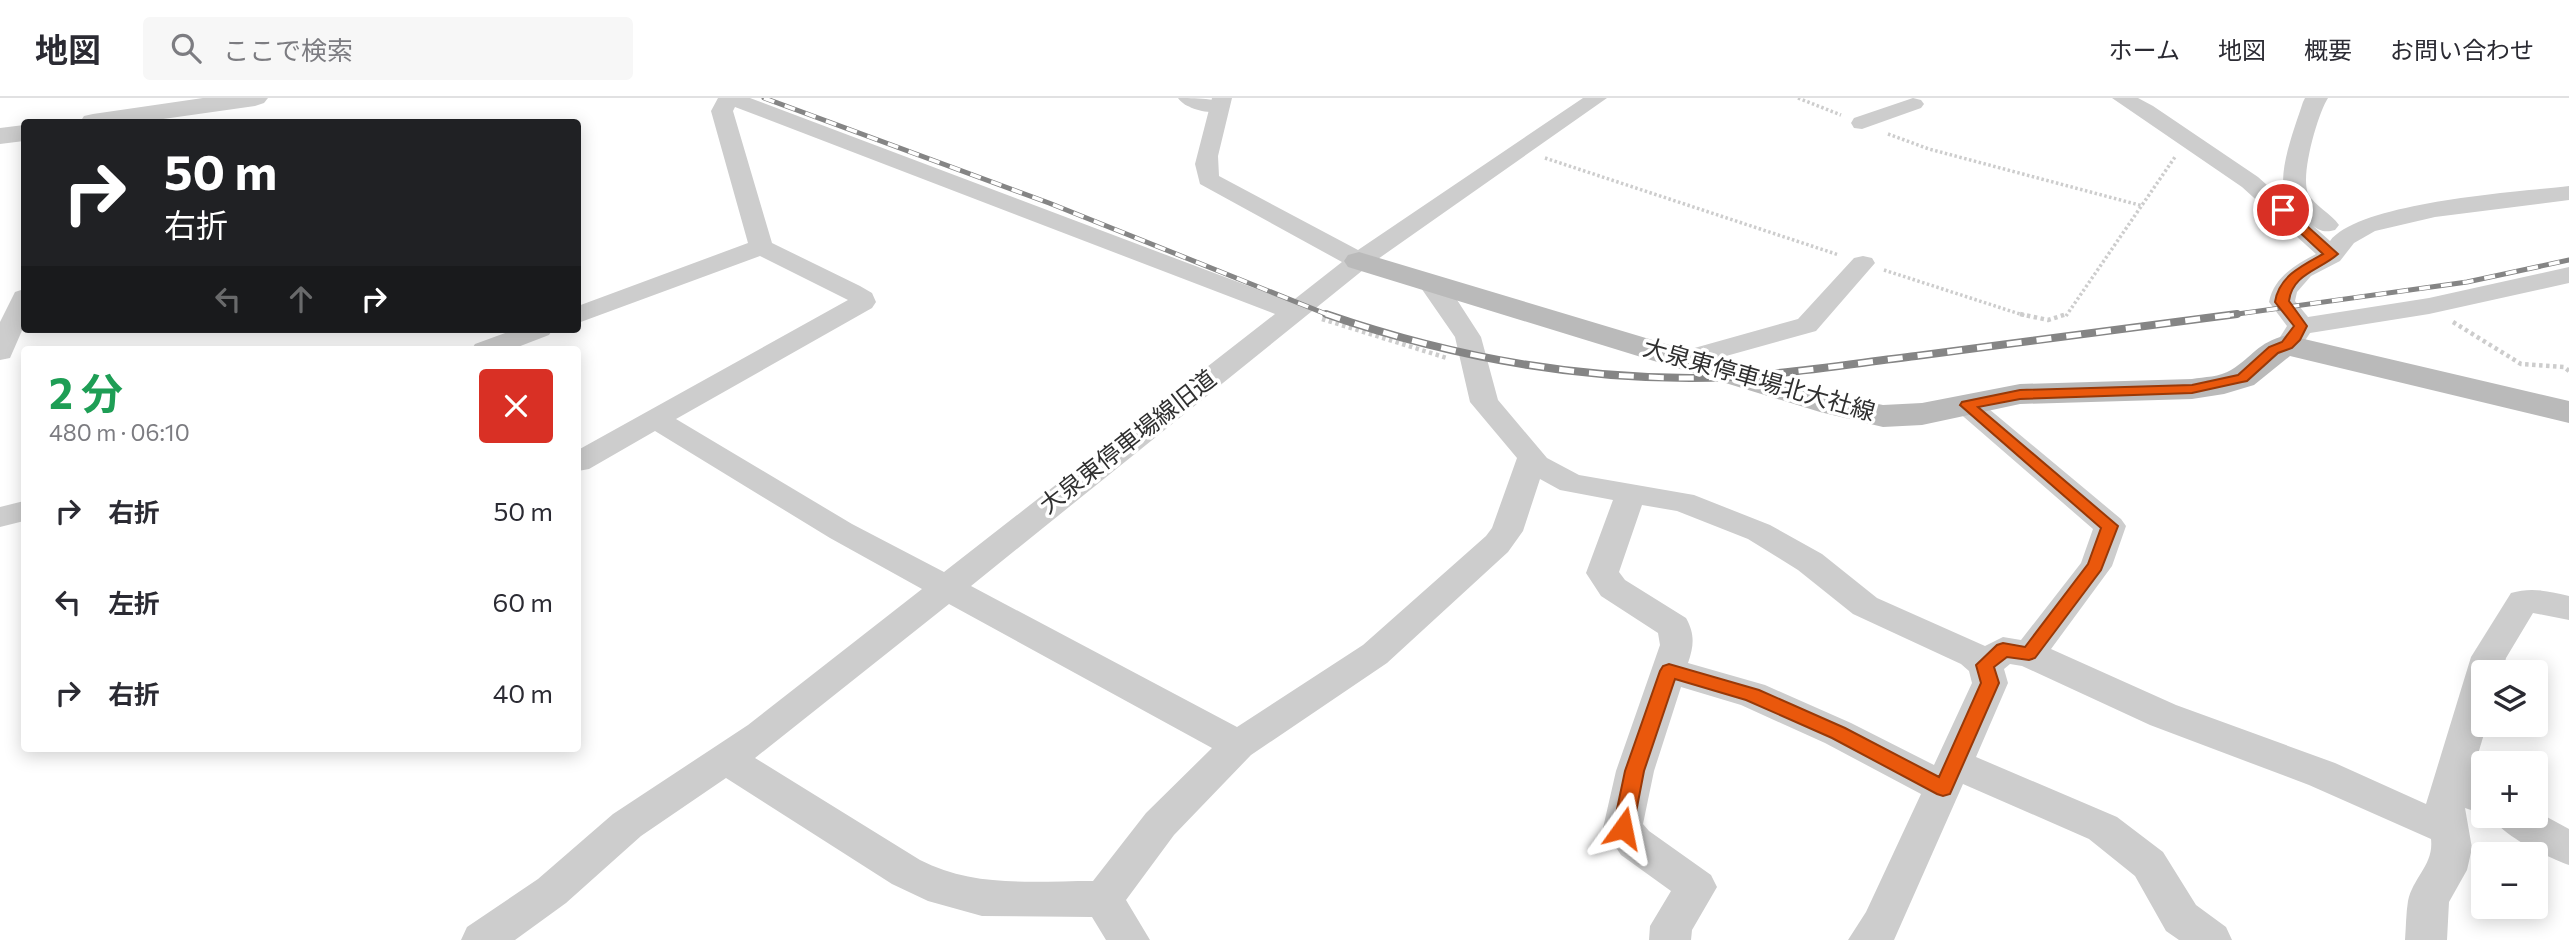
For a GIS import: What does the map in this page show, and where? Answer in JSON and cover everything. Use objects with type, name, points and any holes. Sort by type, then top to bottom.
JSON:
[{"type":"main road","name":"大泉東停車場北大社線","points":[[1359,261],[1683,360],[1867,414],[1883,416],[1922,414],[2020,394],[2192,389],[2224,384],[2242,378],[2294,335]]},
{"type":"main road","points":[[2294,335],[2569,412]]},
{"type":"street","points":[[118,119],[255,98]]},
{"type":"street","points":[[761,247],[722,111],[730,98],[1294,311]]},
{"type":"street","points":[[1191,98],[1219,102],[1205,165],[1211,183],[1359,261]]},
{"type":"street","name":"大泉東停車場線旧道","points":[[482,940],[552,891],[626,825],[727,760],[1359,261],[1597,98]]},
{"type":"street","points":[[1862,123],[1907,101],[1936,98]]},
{"type":"street","points":[[2122,98],[2146,110],[2338,246]]},
{"type":"street","points":[[2309,99],[2295,188],[2306,207],[2338,246]]},
{"type":"street","points":[[0,136],[21,133]]},
{"type":"street","points":[[2569,193],[2435,210],[2367,226],[2302,271],[2284,290],[2282,302],[2294,335],[2569,275]]},
{"type":"street","points":[[581,314],[761,247],[863,298],[863,302],[581,460]]},
{"type":"street","points":[[1683,360],[1807,326],[1863,262]]},
{"type":"street","points":[[1102,900],[1160,824],[1238,745],[1375,654],[1497,544],[1507,531],[1532,457],[1484,402],[1468,337],[1441,294],[1432,285]]},
{"type":"street","points":[[0,352],[21,304]]},
{"type":"street","points":[[495,346],[530,333]]},
{"type":"street","points":[[1967,405],[2110,526],[2095,566],[2029,654]]},
{"type":"street","points":[[656,419],[841,531],[1238,745]]},
{"type":"street","points":[[1530,462],[1571,482],[1683,502],[1759,532],[1810,562],[1866,606],[1973,655],[1985,665],[1990,683],[1881,924],[1869,940]]},
{"type":"street","points":[[1631,492],[1602,573],[1614,588],[1674,627],[1677,645],[1635,771],[1623,828],[1635,844],[1697,887],[1671,926],[1670,940]]},
{"type":"street","points":[[0,517],[21,512]]},
{"type":"street","points":[[2488,660],[2523,601],[2546,602],[2569,608]]},
{"type":"street","points":[[1985,665],[2003,650],[2029,654],[2163,715],[2322,774],[2427,822],[2449,827]]},
{"type":"street","points":[[1669,671],[1752,695],[1838,733],[1949,776],[2103,828],[2149,864],[2181,918],[2211,940]]},
{"type":"street","points":[[2426,940],[2429,899],[2447,870],[2452,848],[2445,800],[2467,790],[2475,737]]},
{"type":"street","points":[[727,760],[906,872],[937,887],[982,898],[1102,900]]},
{"type":"street","points":[[2533,828],[2569,848]]},
{"type":"street","points":[[1102,900],[1129,940]]},
{"type":"path","points":[[1798,98],[1929,149],[2143,206],[2188,140]]},
{"type":"path","points":[[2429,306],[2521,363],[2564,367],[2569,371]]},
{"type":"path","points":[[1294,311],[1411,348],[1475,364]]},
{"type":"railway","points":[[764,98],[1049,203],[1326,314]]},
{"type":"railway","points":[[2223,316],[2467,282],[2569,260]]},
{"type":"railway","points":[[1326,314],[1415,341],[1505,361],[1598,374],[1690,378],[1803,370],[2237,314]]},
{"type":"railway","points":[[1326,314],[1331,316]]},
{"type":"route","points":[[1623,828],[1635,771],[1669,671],[1752,695],[1838,733],[1943,788],[1990,683],[1985,665],[2003,650],[2029,654],[2095,566],[2110,526],[1967,405],[2020,394],[2192,389],[2242,378],[2274,350],[2287,345],[2295,337],[2301,326],[2282,302],[2284,290],[2302,271],[2331,256],[2283,210]]}]
